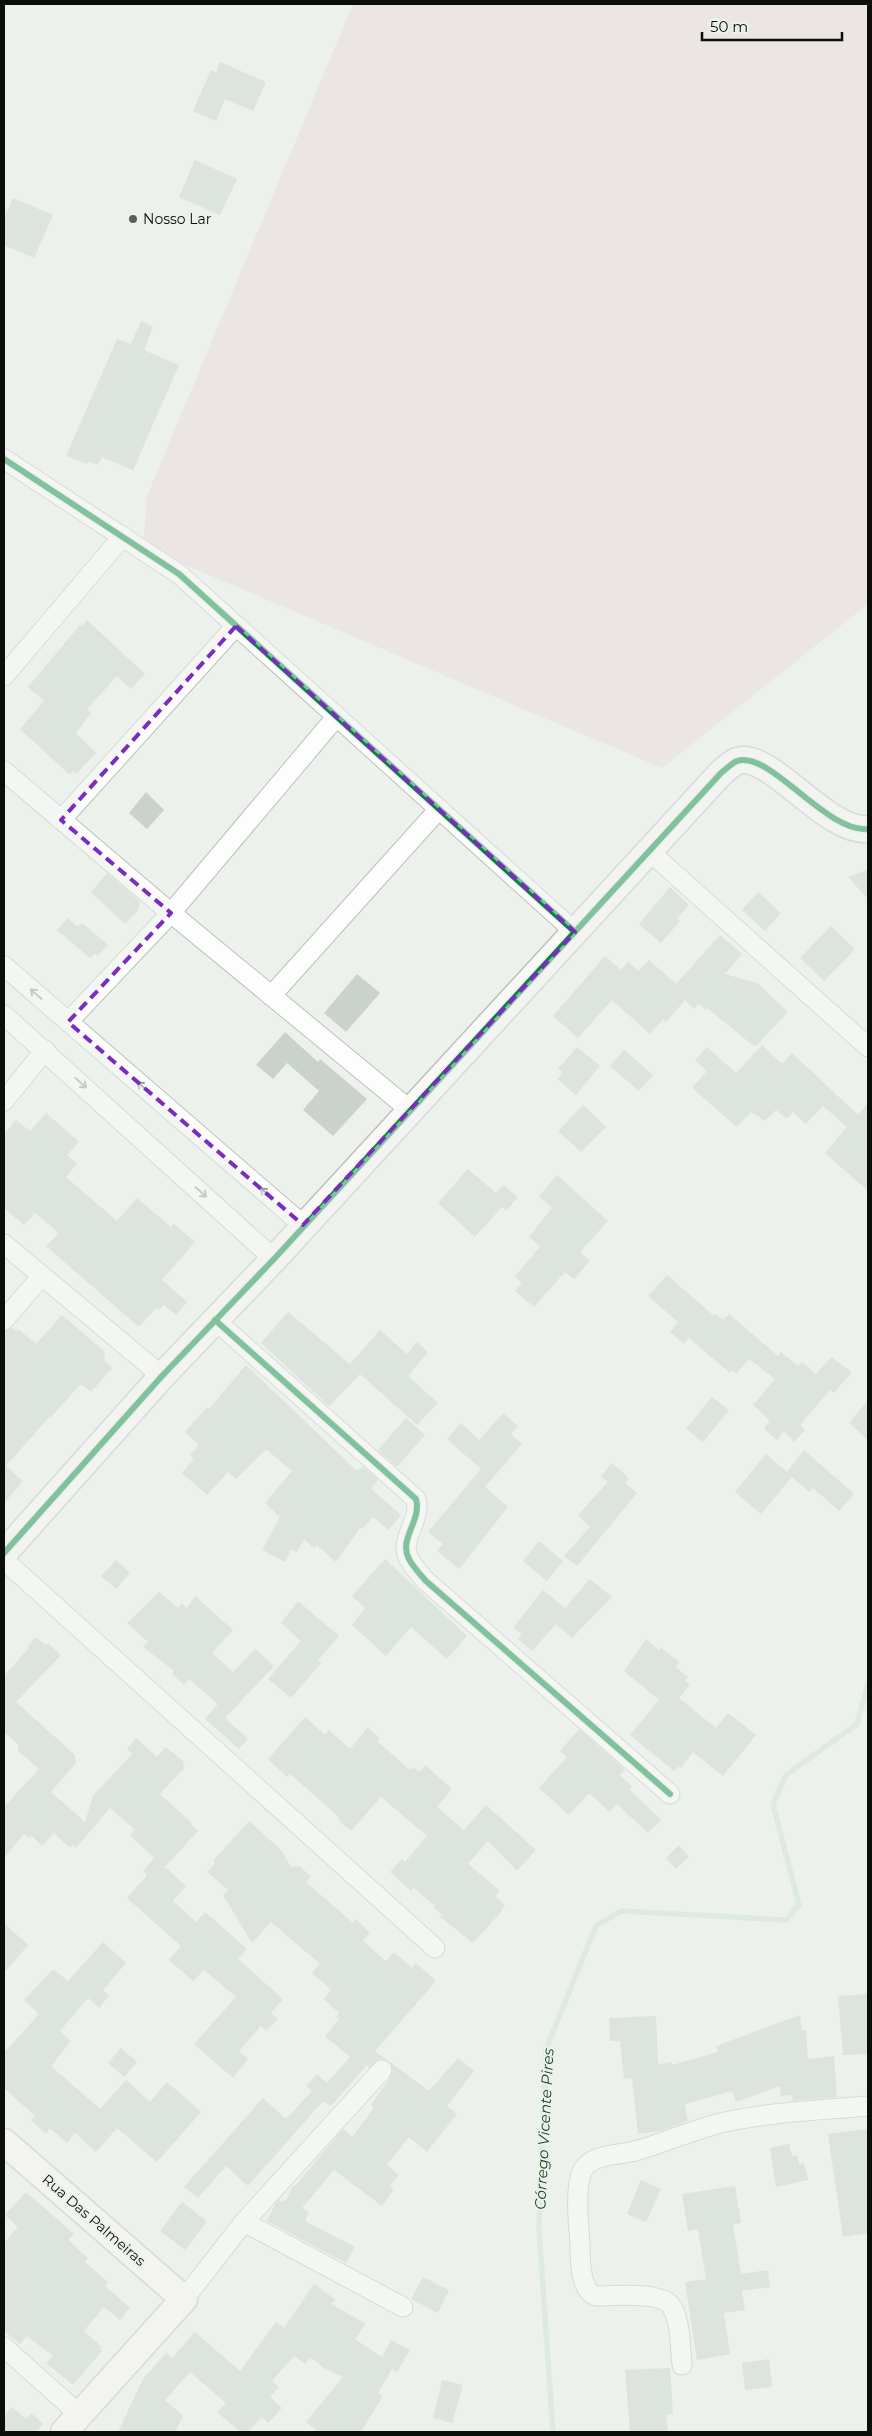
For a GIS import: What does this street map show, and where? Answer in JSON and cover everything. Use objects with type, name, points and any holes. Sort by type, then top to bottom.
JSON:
[{"type":"street","points":[[7,465],[123,536],[179,574],[575,932]]},
{"type":"street","points":[[4,676],[123,536]]},
{"type":"street","points":[[61,820],[236,626]]},
{"type":"street","points":[[68,1022],[171,913],[337,716]]},
{"type":"street","points":[[4,1553],[162,1376],[274,1259],[303,1225],[650,852],[721,773],[738,761],[750,761],[784,780],[833,819],[847,827],[859,830],[868,829]]},
{"type":"street","points":[[4,771],[171,913],[410,1110]]},
{"type":"street","points":[[271,996],[439,808]]},
{"type":"street","points":[[650,852],[868,1047]]},
{"type":"street","points":[[4,966],[303,1225]]},
{"type":"street","points":[[4,1015],[45,1050],[274,1259]]},
{"type":"street","points":[[4,1100],[45,1050]]},
{"type":"street","points":[[4,1244],[41,1277],[162,1376]]},
{"type":"street","points":[[4,1320],[41,1277]]},
{"type":"street","points":[[215,1320],[416,1499],[418,1513],[407,1539],[406,1550],[412,1565],[426,1581],[670,1794]]},
{"type":"street","points":[[4,1560],[435,1948]]},
{"type":"street","points":[[4,2347],[75,2426],[184,2299],[244,2222],[382,2070]]},
{"type":"street","points":[[682,2365],[675,2314],[671,2305],[664,2299],[596,2296],[589,2292],[580,2259],[578,2209],[578,2184],[581,2172],[586,2165],[599,2159],[640,2149],[724,2122],[758,2116],[868,2106]]},
{"type":"street","name":"Rua Das Palmeiras","points":[[4,2142],[184,2299]]},
{"type":"street","points":[[244,2222],[403,2306]]},
{"type":"highlighted area","points":[[236,626],[575,932],[303,1225],[68,1022],[171,913],[61,820]]},
{"type":"shaded area","points":[[353,4],[868,4],[868,604],[662,768],[143,547],[147,496]]},
{"type":"building","points":[[220,62],[266,82],[253,111],[225,99],[216,121],[193,111],[211,70],[216,72]]},
{"type":"building","points":[[195,160],[237,179],[220,215],[179,197]]},
{"type":"building","points":[[13,198],[53,215],[34,258],[4,245],[4,218]]},
{"type":"building","points":[[141,321],[153,327],[144,350],[179,365],[133,470],[102,457],[98,465],[88,461],[87,464],[66,456],[117,339],[131,344]]},
{"type":"building","points":[[87,620],[145,674],[131,689],[117,676],[87,709],[91,713],[76,733],[96,753],[76,774],[73,771],[70,775],[20,729],[44,701],[28,687],[80,625],[82,627]]},
{"type":"building","points":[[146,792],[164,810],[147,829],[129,813]]},
{"type":"building","points":[[868,870],[868,899],[848,877]]},
{"type":"building","points":[[107,873],[140,902],[138,910],[125,924],[91,892]]},
{"type":"building","points":[[670,887],[689,905],[677,918],[680,921],[661,943],[639,924]]},
{"type":"building","points":[[758,892],[781,913],[765,931],[742,910]]},
{"type":"building","points":[[68,918],[78,927],[82,923],[108,945],[98,956],[95,953],[90,958],[57,930]]},
{"type":"building","points":[[831,926],[855,949],[824,981],[800,958]]},
{"type":"building","points":[[720,935],[742,954],[725,974],[757,983],[788,1012],[755,1047],[707,1008],[706,1010],[699,1004],[694,1009],[685,1000],[666,1022],[663,1019],[650,1034],[612,1000],[578,1038],[553,1016],[605,956],[621,970],[628,962],[639,971],[649,960],[676,984]]},
{"type":"building","points":[[357,974],[380,993],[346,1032],[324,1013]]},
{"type":"building","points":[[285,1032],[318,1062],[320,1059],[367,1099],[333,1136],[303,1110],[319,1091],[287,1063],[273,1079],[256,1065]]},
{"type":"building","points":[[762,1045],[782,1064],[792,1053],[858,1115],[868,1103],[868,1191],[825,1153],[847,1127],[823,1106],[806,1124],[793,1112],[787,1119],[776,1110],[765,1121],[751,1112],[737,1127],[692,1088],[707,1071],[695,1060],[707,1047],[736,1073]]},
{"type":"building","points":[[577,1047],[600,1066],[576,1095],[557,1079],[563,1073],[558,1069]]},
{"type":"building","points":[[624,1050],[653,1075],[639,1091],[610,1066]]},
{"type":"building","points":[[583,1105],[606,1127],[581,1152],[558,1131]]},
{"type":"building","points":[[46,1113],[79,1142],[67,1155],[77,1164],[66,1177],[117,1221],[137,1198],[171,1227],[174,1224],[195,1242],[162,1280],[187,1302],[176,1315],[164,1305],[159,1310],[156,1308],[139,1327],[46,1246],[59,1233],[35,1213],[24,1225],[4,1208],[4,1134],[16,1120],[30,1131]]},
{"type":"building","points":[[468,1169],[496,1193],[503,1185],[518,1197],[506,1211],[502,1207],[475,1237],[438,1203]]},
{"type":"building","points":[[557,1175],[608,1221],[580,1252],[590,1261],[574,1279],[565,1272],[534,1307],[515,1291],[522,1283],[515,1276],[540,1247],[529,1237],[552,1208],[539,1196]]},
{"type":"building","points":[[667,1275],[714,1316],[716,1314],[723,1320],[729,1314],[778,1356],[781,1352],[798,1366],[802,1362],[816,1374],[831,1357],[852,1372],[834,1393],[830,1390],[800,1425],[805,1430],[794,1442],[784,1431],[777,1440],[764,1429],[770,1421],[753,1405],[775,1379],[749,1359],[736,1374],[732,1370],[730,1373],[689,1338],[684,1344],[670,1332],[678,1322],[648,1296]]},
{"type":"building","points":[[288,1312],[350,1364],[380,1330],[407,1354],[417,1342],[428,1352],[408,1376],[438,1403],[417,1425],[360,1374],[329,1406],[261,1343]]},
{"type":"building","points":[[62,1315],[104,1351],[105,1361],[112,1368],[91,1392],[81,1384],[6,1466],[23,1481],[4,1503],[4,1331],[12,1328],[16,1331],[18,1329],[36,1344]]},
{"type":"building","points":[[246,1365],[357,1471],[363,1467],[378,1480],[371,1489],[401,1515],[389,1530],[373,1517],[362,1529],[360,1528],[336,1562],[317,1545],[314,1548],[304,1539],[297,1552],[291,1549],[285,1562],[262,1550],[280,1517],[265,1503],[292,1471],[266,1449],[236,1479],[228,1472],[207,1495],[182,1473],[194,1459],[190,1455],[199,1445],[185,1432],[207,1407],[209,1409]]},
{"type":"building","points":[[712,1397],[729,1410],[703,1442],[686,1429]]},
{"type":"building","points":[[868,1400],[868,1440],[849,1423]]},
{"type":"building","points":[[503,1413],[518,1426],[511,1434],[522,1444],[485,1487],[508,1507],[459,1569],[437,1551],[443,1544],[428,1532],[481,1469],[447,1439],[461,1423],[479,1440]]},
{"type":"building","points":[[406,1418],[425,1435],[397,1467],[378,1450]]},
{"type":"building","points":[[804,1450],[854,1494],[839,1511],[813,1488],[809,1492],[792,1477],[761,1514],[735,1492],[766,1454],[787,1472]]},
{"type":"building","points":[[612,1463],[629,1478],[625,1483],[637,1493],[577,1566],[564,1556],[590,1527],[578,1515],[608,1482],[601,1476]]},
{"type":"building","points":[[539,1541],[563,1561],[547,1581],[523,1561]]},
{"type":"building","points":[[385,1559],[467,1636],[447,1659],[411,1627],[386,1656],[352,1625],[365,1608],[352,1596]]},
{"type":"building","points":[[116,1560],[130,1573],[116,1589],[101,1576]]},
{"type":"building","points":[[590,1579],[612,1597],[572,1638],[556,1624],[532,1651],[518,1639],[522,1634],[513,1628],[543,1590],[565,1608]]},
{"type":"building","points":[[159,1592],[178,1608],[182,1604],[187,1608],[195,1596],[233,1630],[212,1653],[233,1672],[255,1649],[274,1666],[225,1718],[248,1739],[239,1749],[205,1719],[218,1704],[189,1679],[184,1685],[173,1675],[173,1670],[143,1647],[148,1642],[127,1623]]},
{"type":"building","points":[[298,1601],[339,1636],[318,1660],[321,1663],[291,1698],[268,1679],[301,1641],[281,1623]]},
{"type":"building","points":[[36,1637],[47,1645],[48,1643],[61,1655],[16,1702],[75,1755],[76,1763],[51,1792],[85,1822],[93,1796],[132,1754],[127,1749],[136,1738],[157,1757],[166,1747],[184,1762],[182,1764],[185,1767],[160,1794],[191,1822],[198,1831],[165,1867],[186,1886],[173,1901],[196,1922],[205,1912],[247,1949],[238,1959],[283,1999],[271,2013],[278,2019],[266,2031],[261,2026],[239,2051],[248,2059],[233,2078],[194,2044],[236,1997],[204,1970],[193,1981],[169,1960],[181,1946],[127,1898],[147,1875],[143,1871],[154,1858],[130,1835],[135,1830],[110,1808],[76,1848],[73,1845],[70,1848],[54,1833],[42,1846],[31,1835],[29,1838],[24,1834],[4,1858],[4,1807],[39,1769],[18,1751],[18,1744],[4,1732],[4,1676],[29,1648],[28,1646]]},
{"type":"building","points":[[646,1639],[659,1650],[661,1648],[679,1662],[676,1667],[688,1677],[685,1680],[690,1685],[679,1698],[716,1728],[728,1713],[756,1735],[723,1776],[693,1752],[681,1768],[679,1766],[674,1771],[630,1735],[659,1700],[624,1671]]},
{"type":"building","points":[[305,1717],[325,1735],[329,1730],[350,1749],[368,1727],[379,1738],[377,1741],[410,1770],[413,1767],[419,1772],[425,1765],[452,1789],[437,1807],[464,1830],[486,1805],[536,1850],[517,1871],[488,1841],[468,1864],[500,1891],[495,1896],[505,1905],[501,1909],[502,1911],[473,1943],[440,1917],[442,1915],[433,1907],[435,1906],[414,1888],[411,1891],[390,1872],[402,1859],[405,1862],[427,1836],[381,1797],[351,1831],[340,1822],[337,1815],[290,1774],[287,1777],[268,1759]]},
{"type":"building","points":[[579,1729],[625,1770],[619,1775],[632,1786],[629,1789],[661,1820],[648,1833],[617,1804],[610,1812],[589,1793],[569,1815],[539,1788],[567,1757],[560,1751]]},
{"type":"building","points":[[249,1821],[282,1851],[291,1867],[299,1866],[311,1876],[306,1882],[353,1923],[356,1919],[370,1933],[363,1941],[386,1961],[394,1952],[412,1968],[416,1963],[436,1981],[375,2051],[388,2061],[379,2059],[369,2068],[367,2065],[331,2106],[323,2101],[248,2186],[226,2166],[198,2198],[184,2187],[263,2098],[286,2119],[312,2091],[306,2086],[317,2074],[327,2083],[350,2057],[325,2036],[339,2019],[336,2017],[339,2013],[324,1999],[331,1990],[312,1973],[320,1964],[271,1922],[252,1943],[223,1895],[228,1890],[207,1872],[215,1863],[213,1861]]},
{"type":"building","points":[[679,1845],[689,1857],[676,1869],[666,1858]]},
{"type":"building","points":[[4,1923],[28,1945],[4,1973]]},
{"type":"building","points":[[103,1942],[126,1963],[103,1990],[109,1996],[99,2008],[88,1998],[60,2031],[71,2041],[51,2066],[100,2109],[126,2080],[150,2102],[167,2082],[201,2112],[157,2162],[117,2128],[96,2152],[75,2133],[67,2143],[50,2128],[46,2134],[31,2120],[35,2116],[4,2088],[4,2053],[39,2014],[24,2000],[53,1969],[68,1981]]},
{"type":"building","points":[[868,1994],[868,2054],[843,2055],[838,1996]]},
{"type":"building","points":[[800,2015],[802,2031],[806,2030],[808,2059],[834,2056],[837,2097],[793,2101],[792,2095],[781,2096],[780,2086],[736,2102],[732,2091],[685,2104],[688,2121],[660,2131],[638,2134],[632,2078],[624,2079],[620,2041],[610,2041],[609,2018],[656,2016],[658,2064],[672,2062],[672,2065],[718,2052],[716,2047],[724,2043]]},
{"type":"building","points":[[121,2048],[137,2062],[124,2077],[108,2063]]},
{"type":"building","points":[[458,2058],[474,2071],[447,2106],[457,2114],[427,2152],[409,2137],[387,2165],[399,2175],[390,2186],[394,2189],[382,2206],[334,2170],[302,2208],[309,2212],[305,2221],[355,2247],[346,2263],[267,2221],[275,2204],[279,2200],[282,2202],[286,2200],[293,2186],[343,2129],[352,2137],[374,2108],[371,2105],[393,2073],[390,2062],[429,2091]]},
{"type":"building","points":[[868,2129],[868,2233],[843,2237],[828,2134]]},
{"type":"building","points":[[789,2144],[792,2156],[797,2155],[799,2164],[804,2163],[808,2180],[776,2187],[770,2148]]},
{"type":"building","points":[[641,2180],[661,2189],[646,2222],[627,2214]]},
{"type":"building","points":[[735,2186],[741,2223],[733,2224],[741,2274],[768,2270],[770,2287],[742,2291],[745,2310],[724,2313],[730,2354],[697,2360],[685,2282],[706,2279],[698,2229],[688,2231],[682,2194]]},
{"type":"building","points":[[26,2192],[74,2234],[68,2240],[88,2258],[85,2262],[108,2282],[105,2286],[130,2308],[120,2320],[104,2307],[84,2331],[102,2347],[100,2349],[102,2351],[73,2385],[46,2363],[53,2356],[27,2336],[20,2344],[4,2331],[4,2243],[18,2227],[5,2215]]},
{"type":"building","points":[[182,2202],[205,2220],[206,2223],[185,2250],[160,2231]]},
{"type":"building","points":[[423,2277],[449,2290],[438,2313],[411,2299]]},
{"type":"building","points":[[314,2284],[336,2300],[331,2304],[366,2324],[355,2339],[382,2357],[391,2340],[410,2350],[397,2372],[392,2369],[378,2393],[383,2396],[361,2432],[318,2432],[306,2422],[343,2377],[324,2368],[310,2357],[305,2364],[294,2356],[272,2381],[279,2387],[270,2397],[282,2408],[268,2423],[262,2417],[248,2432],[240,2432],[217,2412],[226,2403],[190,2372],[165,2400],[183,2416],[175,2432],[118,2432],[143,2379],[166,2353],[172,2358],[195,2332],[240,2371],[276,2322],[284,2328]]},
{"type":"building","points":[[769,2359],[772,2387],[745,2390],[742,2363]]},
{"type":"building","points":[[670,2368],[673,2414],[666,2415],[668,2432],[630,2432],[625,2370]]},
{"type":"building","points":[[442,2380],[463,2385],[452,2423],[433,2418]]},
{"type":"building","points":[[12,2407],[26,2419],[31,2413],[43,2424],[38,2430],[40,2432],[4,2432],[4,2416]]},
{"type":"waterway","name":"Córrego Vicente Pires","points":[[553,2432],[539,2230],[546,2049],[596,1926],[621,1911],[786,1920],[799,1905],[773,1804],[786,1775],[857,1724],[868,1683]]},
{"type":"cycle path","points":[[4,459],[179,574],[575,932]]},
{"type":"cycle path","points":[[4,1553],[162,1376],[274,1259],[721,773],[737,761],[750,761],[782,779],[834,819],[852,827],[868,829]]},
{"type":"cycle path","points":[[215,1320],[416,1499],[416,1515],[406,1544],[406,1552],[412,1565],[426,1581],[670,1794]]},
{"type":"place","name":"Nosso Lar","points":[[133,219]]}]
